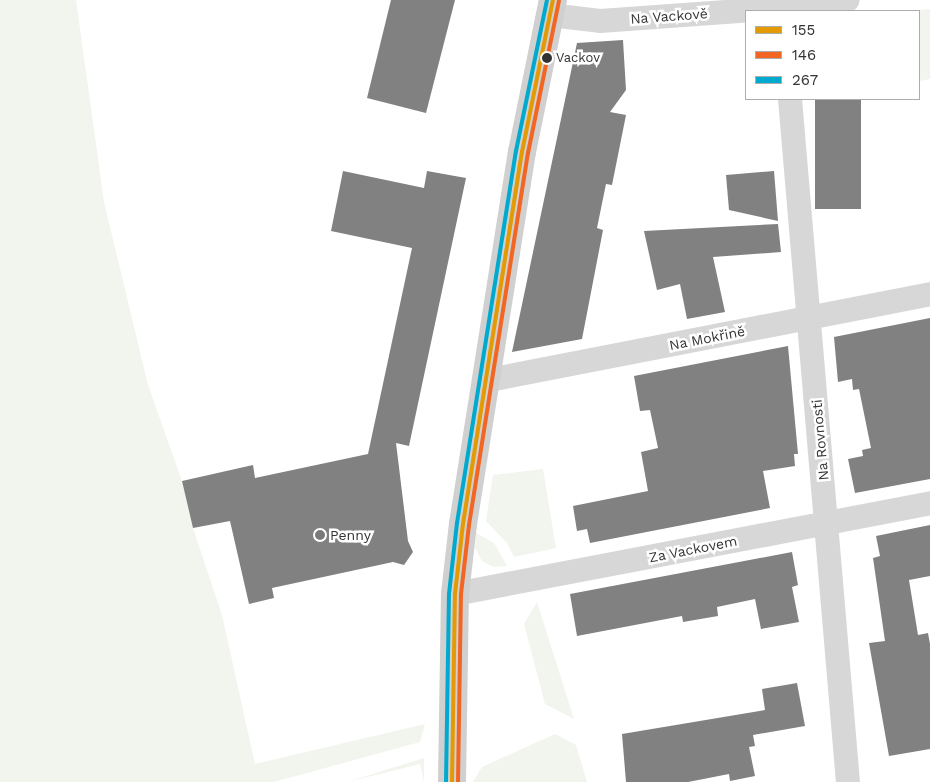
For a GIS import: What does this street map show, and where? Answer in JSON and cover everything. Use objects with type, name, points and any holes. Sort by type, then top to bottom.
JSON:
[{"type":"street","name":"Na Vackově","points":[[783,10],[848,0]]},
{"type":"street","name":"Na Vackově","points":[[551,7],[600,21],[745,12]]},
{"type":"street","points":[[452,782],[455,594],[484,380],[522,152],[551,7]]},
{"type":"street","name":"Na Rovnosti","points":[[790,100],[828,523],[848,782]]},
{"type":"street","name":"Na Mokřině","points":[[484,380],[809,319],[930,294]]},
{"type":"street","name":"Za Vackovem","points":[[455,594],[930,503]]},
{"type":"shaded area","points":[[0,0],[76,0],[104,202],[148,385],[182,481],[193,528],[222,615],[255,764],[425,724],[420,742],[274,782],[0,782]]},
{"type":"shaded area","points":[[930,9],[930,79],[920,81],[920,10]]},
{"type":"shaded area","points":[[543,469],[556,548],[514,557],[507,543],[486,521],[493,475]]},
{"type":"shaded area","points":[[476,533],[494,543],[507,566],[494,567],[482,561],[475,548]]},
{"type":"shaded area","points":[[537,602],[574,719],[545,704],[524,624]]},
{"type":"shaded area","points":[[555,734],[576,745],[587,782],[473,782],[482,767]]},
{"type":"shaded area","points":[[424,758],[424,782],[420,764],[347,782]]},
{"type":"building","points":[[391,0],[455,0],[426,113],[367,98]]},
{"type":"building","points":[[623,40],[626,90],[610,112],[626,115],[612,185],[606,184],[597,228],[603,230],[582,339],[512,352],[577,43]]},
{"type":"building","points":[[815,100],[861,100],[861,209],[815,209]]},
{"type":"building","points":[[343,171],[424,188],[427,171],[466,178],[409,446],[396,443],[408,541],[413,552],[404,565],[393,562],[272,588],[274,598],[249,604],[230,521],[193,528],[182,481],[253,465],[255,478],[368,454],[412,248],[331,231]]},
{"type":"building","points":[[774,171],[778,221],[729,210],[726,175]]},
{"type":"building","points":[[778,224],[781,252],[713,257],[725,312],[687,319],[680,284],[657,290],[644,231]]},
{"type":"building","points":[[930,318],[930,479],[855,493],[848,459],[863,456],[862,450],[871,448],[859,389],[853,390],[852,379],[838,382],[834,337]]},
{"type":"building","points":[[788,346],[798,454],[794,454],[795,466],[763,471],[770,508],[590,543],[587,529],[577,531],[573,506],[648,491],[641,452],[658,448],[650,410],[640,411],[634,376]]},
{"type":"building","points":[[930,525],[930,576],[909,580],[918,635],[928,633],[930,644],[930,749],[889,756],[869,643],[885,641],[873,558],[880,556],[876,536]]},
{"type":"building","points":[[792,552],[798,585],[792,587],[799,622],[761,629],[755,599],[717,607],[718,616],[683,622],[682,616],[577,636],[570,594]]},
{"type":"building","points":[[797,683],[805,726],[753,735],[755,746],[749,747],[755,776],[730,781],[729,774],[688,782],[626,782],[622,734],[765,710],[762,689]]},
{"type":"transit line","name":"267","points":[[446,782],[449,594],[457,523],[516,151],[547,0]]},
{"type":"transit line","name":"155","points":[[452,782],[455,594],[463,524],[522,152],[553,0]]},
{"type":"transit line","name":"146","points":[[458,782],[461,594],[469,525],[528,153],[559,1]]},
{"type":"place","name":"Vackov","points":[[547,58]]},
{"type":"place","name":"Penny","points":[[320,535]]}]
